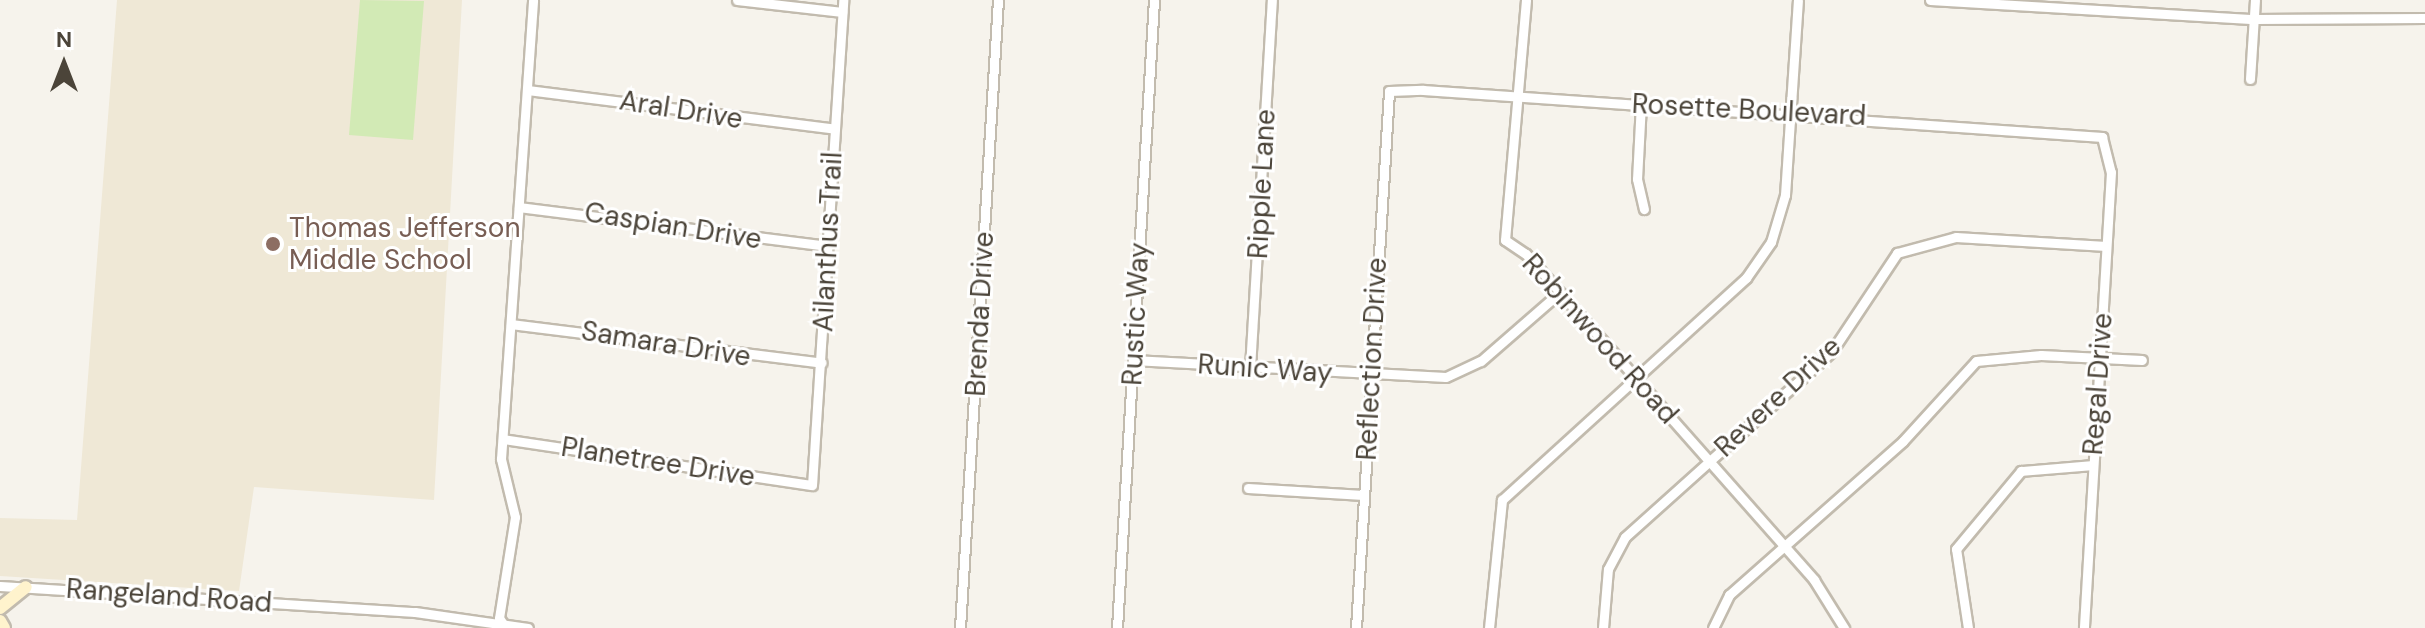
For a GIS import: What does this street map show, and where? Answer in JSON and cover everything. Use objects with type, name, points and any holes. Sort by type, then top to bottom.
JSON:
[{"type":"main road","points":[[0,608],[26,587]]},
{"type":"main road","points":[[0,621],[4,628]]},
{"type":"street","points":[[506,626],[499,618],[515,517],[503,439],[533,0]]},
{"type":"street","points":[[737,0],[842,12]]},
{"type":"street","name":"Ailanthus Trail","points":[[812,485],[843,0]]},
{"type":"street","name":"Brenda Drive","points":[[960,628],[998,0]]},
{"type":"street","name":"Rustic Way","points":[[1117,628],[1154,0]]},
{"type":"street","name":"Ripple Lane","points":[[1250,368],[1272,0]]},
{"type":"street","name":"Robinwood Road","points":[[1526,0],[1505,240],[1559,293],[1783,546],[1844,628]]},
{"type":"street","points":[[1489,628],[1502,500],[1765,253],[1784,206],[1798,0]]},
{"type":"street","points":[[1930,0],[2254,19],[2425,18]]},
{"type":"street","points":[[2250,79],[2255,0]]},
{"type":"street","name":"Aral Drive","points":[[528,90],[835,129]]},
{"type":"street","name":"Rosette Boulevard","points":[[1389,91],[2075,130],[2105,142]]},
{"type":"street","name":"Reflection Drive","points":[[1356,628],[1389,91]]},
{"type":"street","points":[[1641,103],[1637,179],[1644,209]]},
{"type":"street","name":"Regal Drive","points":[[2084,628],[2106,246],[2105,142]]},
{"type":"street","name":"Caspian Drive","points":[[519,207],[828,246]]},
{"type":"street","name":"Revere Drive","points":[[1603,628],[1608,569],[1619,545],[1832,351],[1905,248],[1956,237],[2106,246]]},
{"type":"street","name":"Runic Way","points":[[1133,360],[1438,378],[1464,371],[1559,293]]},
{"type":"street","name":"Samara Drive","points":[[511,324],[822,363]]},
{"type":"street","points":[[1713,628],[1724,600],[1903,441],[1976,361],[2142,360]]},
{"type":"street","name":"Planetree Drive","points":[[503,439],[812,485]]},
{"type":"street","points":[[1968,628],[1956,549],[2029,467],[2092,465]]},
{"type":"street","points":[[1248,488],[1363,495]]},
{"type":"street","name":"Rangeland Road","points":[[0,586],[528,628]]},
{"type":"shaded area","name":"Thomas Jefferson Middle School","points":[[117,0],[462,0],[434,500],[254,487],[239,591],[0,576],[0,518],[77,520]]},
{"type":"green space","points":[[360,0],[424,1],[413,140],[349,135]]},
{"type":"place","name":"Thomas Jefferson Middle School","points":[[273,244]]}]
